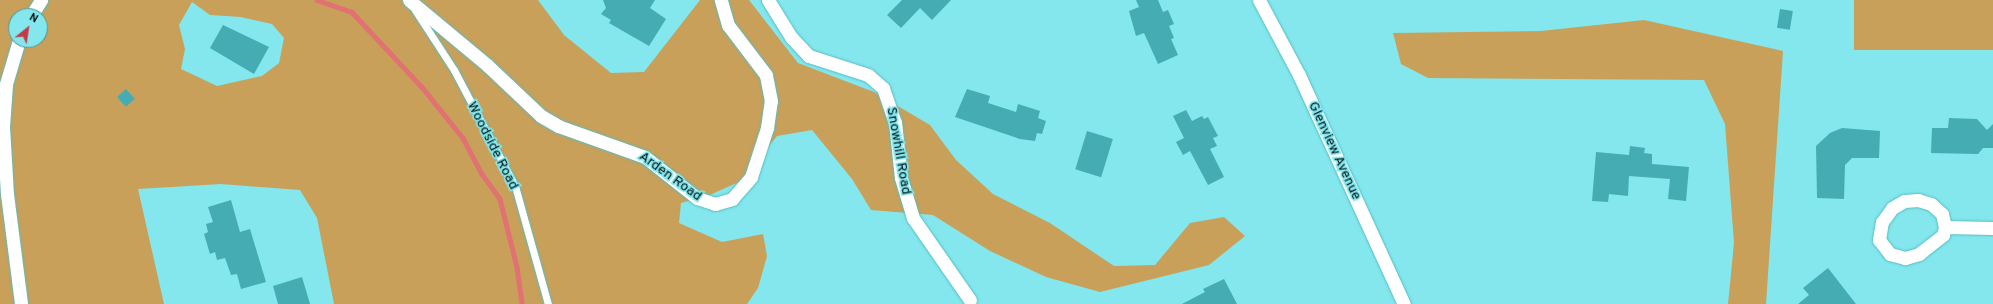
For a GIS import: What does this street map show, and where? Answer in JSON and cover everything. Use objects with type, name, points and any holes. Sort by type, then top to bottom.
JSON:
[{"type":"street","name":"Arden Road","points":[[409,0],[487,65],[541,116],[558,126],[645,157],[697,198],[715,204],[732,199],[751,177],[760,153],[770,101],[766,75],[728,25],[721,0]]},
{"type":"street","name":"Snowhill Road","points":[[768,0],[791,37],[809,56],[868,75],[883,88],[895,122],[901,178],[913,218],[970,300]]},
{"type":"street","name":"Glenview Avenue","points":[[1259,0],[1299,75],[1404,304]]},
{"type":"street","points":[[17,48],[6,84],[3,127],[6,194],[21,304]]},
{"type":"street","points":[[1904,200],[1918,200],[1931,204],[1942,214],[1945,227],[1935,243],[1919,254],[1905,258],[1890,254],[1879,240],[1882,222],[1892,208],[1904,200]]},
{"type":"street","points":[[1945,227],[1993,228]]},
{"type":"lane","name":"Woodside Road","points":[[409,0],[454,70],[515,186],[548,304]]},
{"type":"shaded area","points":[[0,0],[538,0],[564,35],[611,73],[644,72],[700,0],[749,0],[798,63],[874,92],[930,125],[956,160],[993,194],[1050,223],[1114,266],[1155,265],[1190,223],[1224,217],[1245,236],[1209,265],[1100,292],[1046,277],[990,251],[933,215],[871,210],[852,179],[812,130],[777,136],[741,181],[712,194],[681,203],[679,223],[722,242],[763,234],[767,256],[758,288],[747,304],[334,304],[317,218],[300,190],[221,184],[138,189],[164,304],[0,304]],"holes":[[[192,2],[210,15],[241,17],[272,24],[284,38],[279,63],[262,76],[217,86],[181,69],[185,49],[179,25]]]},
{"type":"shaded area","points":[[1854,0],[1993,0],[1993,50],[1854,50]]},
{"type":"shaded area","points":[[1644,20],[1783,51],[1766,304],[1728,304],[1734,243],[1725,124],[1704,80],[1428,78],[1401,64],[1393,33],[1541,31]]},
{"type":"building","points":[[603,0],[655,0],[650,8],[666,19],[649,46],[609,23],[611,20],[601,14],[606,8]]},
{"type":"building","points":[[902,0],[951,0],[932,20],[920,8],[901,28],[887,15]]},
{"type":"building","points":[[1136,0],[1158,0],[1163,12],[1168,10],[1174,24],[1169,26],[1174,38],[1171,39],[1178,55],[1158,64],[1144,33],[1136,36],[1129,11],[1139,7]]},
{"type":"building","points":[[1780,9],[1793,11],[1790,30],[1777,28]]},
{"type":"building","points":[[223,25],[269,47],[254,74],[210,48]]},
{"type":"building","points":[[126,89],[135,99],[126,107],[117,97]]},
{"type":"building","points":[[967,89],[990,96],[988,103],[1016,112],[1018,104],[1040,111],[1038,118],[1046,121],[1042,134],[1037,133],[1035,141],[1020,139],[955,117]]},
{"type":"building","points":[[1186,110],[1192,121],[1202,116],[1204,119],[1208,117],[1218,136],[1213,138],[1217,146],[1210,149],[1224,177],[1208,185],[1190,151],[1183,155],[1176,142],[1184,138],[1173,116]]},
{"type":"building","points":[[1949,118],[1977,119],[1987,130],[1993,124],[1993,148],[1983,148],[1978,154],[1931,153],[1932,128],[1948,128]]},
{"type":"building","points":[[1842,128],[1880,131],[1879,158],[1852,158],[1845,165],[1844,199],[1817,198],[1816,146],[1830,133]]},
{"type":"building","points":[[1087,131],[1113,139],[1101,177],[1075,169]]},
{"type":"building","points":[[1630,146],[1645,148],[1644,153],[1652,154],[1652,164],[1689,167],[1686,201],[1668,199],[1670,179],[1629,176],[1628,196],[1609,194],[1608,202],[1592,201],[1596,152],[1629,155]]},
{"type":"building","points":[[231,200],[240,232],[250,229],[266,282],[241,289],[237,274],[231,275],[225,258],[217,260],[215,252],[210,254],[204,234],[208,232],[206,224],[213,222],[208,207]]},
{"type":"building","points":[[1828,268],[1856,304],[1798,304],[1809,295],[1803,288]]},
{"type":"building","points":[[302,277],[310,304],[278,304],[273,286]]},
{"type":"building","points":[[1224,279],[1237,304],[1182,304],[1205,292],[1203,289]]},
{"type":"waterway","points":[[317,0],[352,12],[422,87],[463,138],[482,174],[500,199],[517,267],[522,304]]}]
